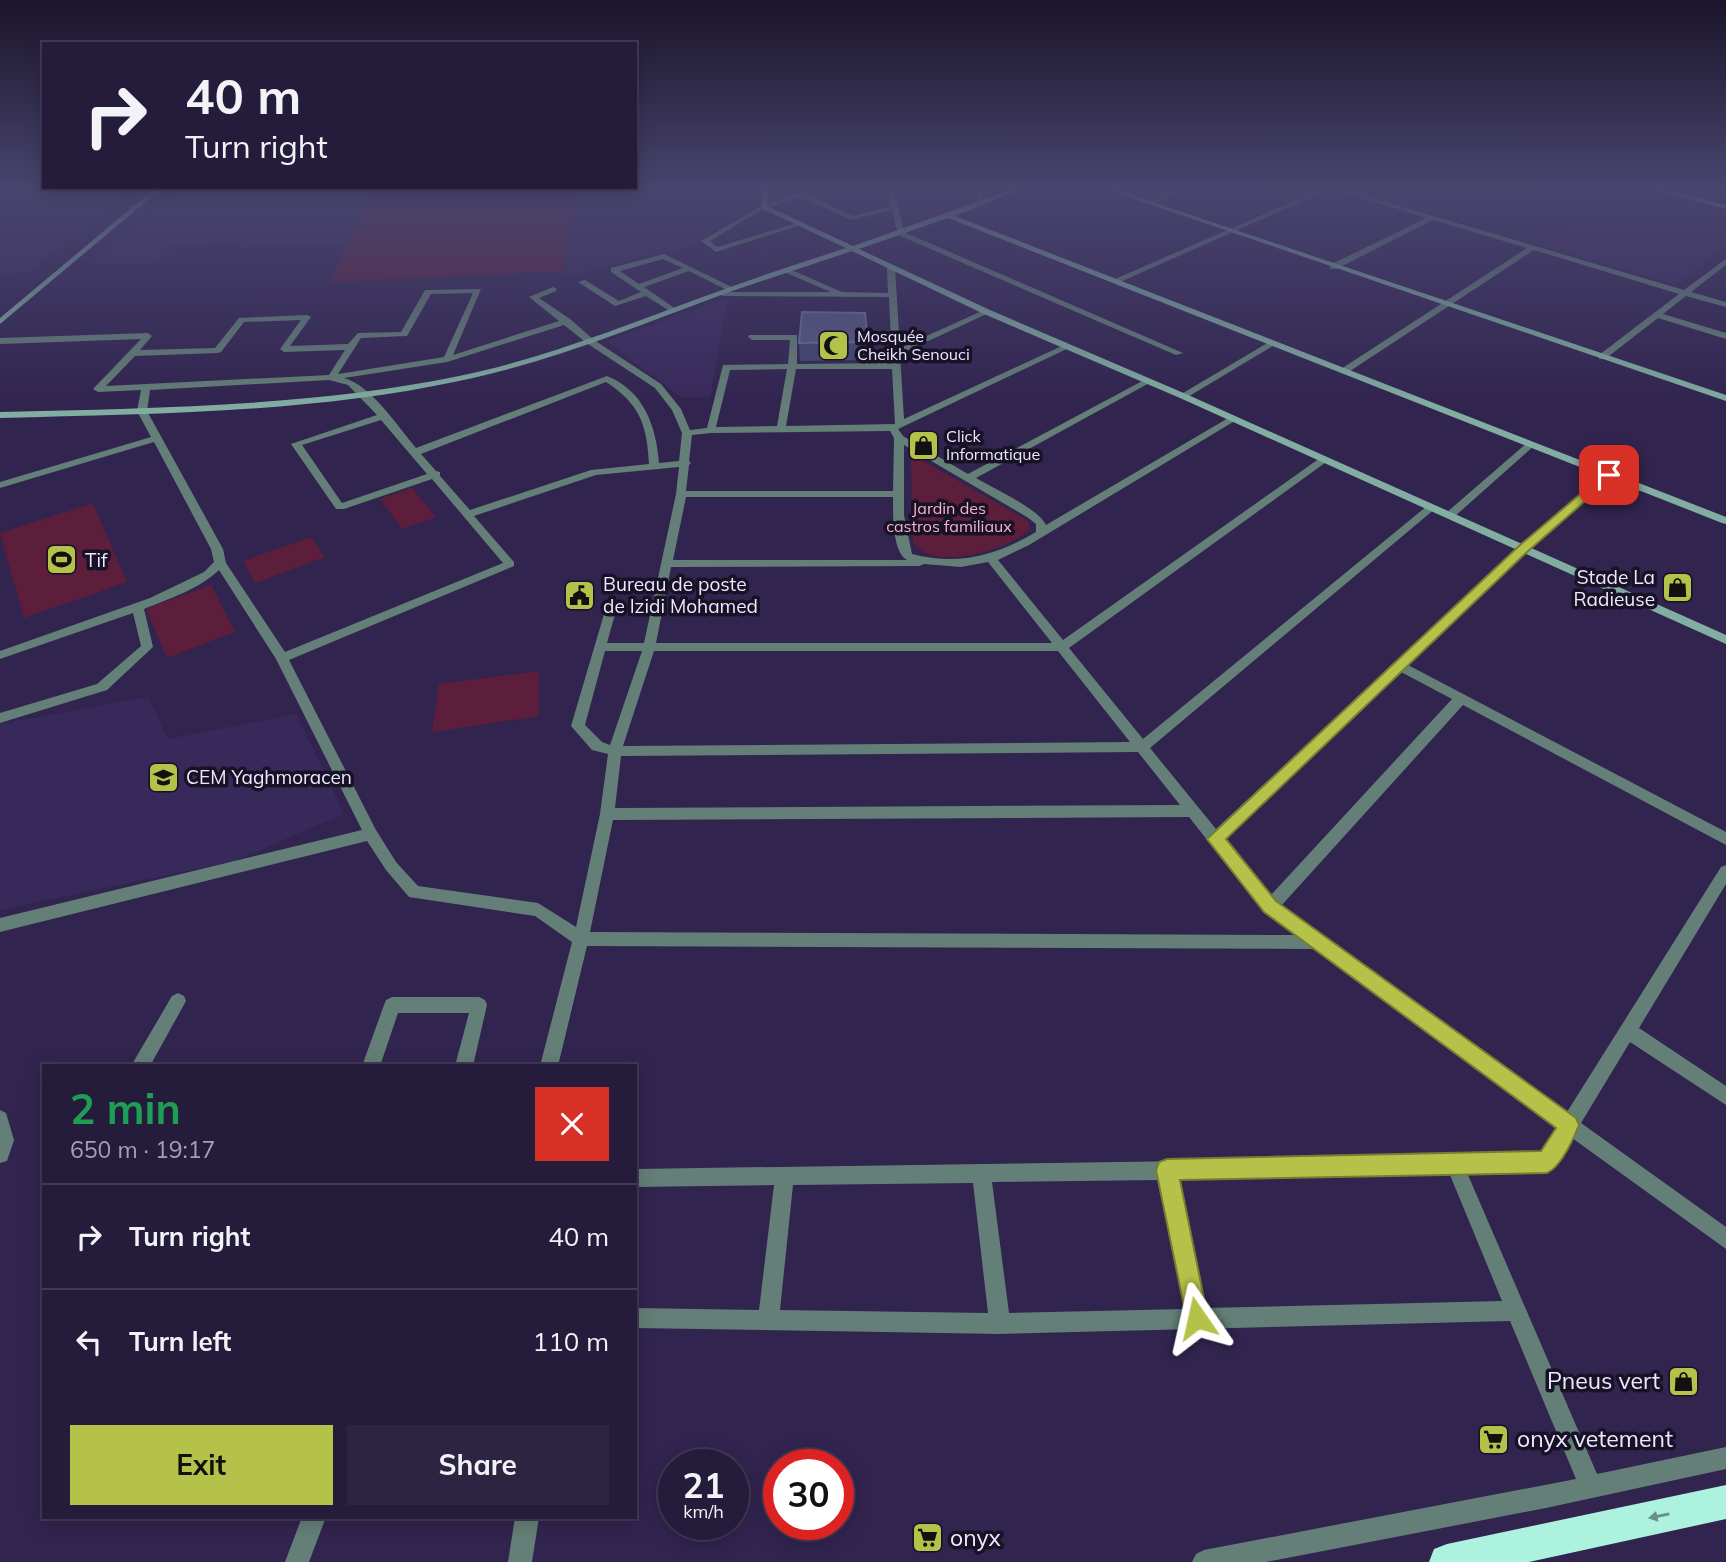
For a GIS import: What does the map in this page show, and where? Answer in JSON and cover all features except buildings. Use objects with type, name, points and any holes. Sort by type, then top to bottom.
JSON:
[{"type":"highway","points":[[1447,1562],[1726,1502]]},
{"type":"street","points":[[0,322],[4,315],[69,262]]},
{"type":"street","points":[[643,262],[614,270],[673,311]]},
{"type":"street","points":[[677,262],[733,289]]},
{"type":"street","points":[[0,415],[308,402],[365,395],[495,370],[591,342],[810,262]]},
{"type":"street","points":[[878,262],[1726,640]]},
{"type":"street","points":[[968,262],[1180,353]]},
{"type":"street","points":[[1068,262],[1726,521]]},
{"type":"street","points":[[1117,281],[1159,262]]},
{"type":"street","points":[[1319,262],[1726,398]]},
{"type":"street","points":[[1334,267],[1344,262]]},
{"type":"street","points":[[1344,371],[1432,317],[1446,304],[1511,262]]},
{"type":"street","points":[[1580,262],[1726,305]]},
{"type":"street","points":[[1602,357],[1725,262]]},
{"type":"street","points":[[582,282],[618,304],[691,268]]},
{"type":"street","points":[[891,268],[903,548],[907,556],[928,563]]},
{"type":"street","points":[[787,270],[843,295]]},
{"type":"street","points":[[550,1064],[581,939],[607,814],[615,751],[649,648],[681,494],[687,433],[676,409],[658,386],[591,342],[567,321],[533,298],[553,289]]},
{"type":"street","points":[[331,378],[358,337],[404,334],[428,292],[478,291],[447,359]]},
{"type":"street","points":[[718,294],[892,295]]},
{"type":"street","points":[[895,353],[987,312]]},
{"type":"street","points":[[1657,315],[1726,336]]},
{"type":"street","points":[[133,353],[218,350],[242,320],[307,317],[284,349],[349,347]]},
{"type":"street","points":[[0,341],[148,336],[98,389],[331,378],[447,359],[567,321]]},
{"type":"street","points":[[752,337],[794,337],[781,429]]},
{"type":"street","points":[[1183,396],[1272,344]]},
{"type":"street","points":[[687,433],[711,430],[897,427],[1067,347]]},
{"type":"street","points":[[711,430],[726,367],[895,366]]},
{"type":"street","points":[[282,658],[510,564],[436,474],[365,395],[351,383],[331,378]]},
{"type":"street","points":[[416,452],[607,379],[625,390],[647,418],[653,436],[654,467]]},
{"type":"street","points":[[969,478],[1150,381]]},
{"type":"street","points":[[146,387],[142,411],[217,549],[220,564],[282,658],[371,834],[391,866],[414,892],[538,910],[581,939],[1317,942]]},
{"type":"street","points":[[384,416],[296,444],[341,507],[436,474]]},
{"type":"street","points":[[665,564],[960,564],[992,560],[1016,550],[1233,419]]},
{"type":"street","points":[[0,485],[157,438]]},
{"type":"street","points":[[900,438],[1031,515],[1041,523],[1041,533]]},
{"type":"street","points":[[1450,515],[1530,445]]},
{"type":"street","points":[[600,647],[1062,647],[1324,460]]},
{"type":"street","points":[[468,514],[595,472],[686,463]]},
{"type":"street","points":[[1216,839],[1523,549],[1609,475]]},
{"type":"street","points":[[681,494],[899,494]]},
{"type":"street","points":[[611,607],[578,726],[597,746],[615,751],[1142,747],[1432,508]]},
{"type":"street","points":[[992,560],[1270,907],[1726,1239]]},
{"type":"street","points":[[0,655],[183,589],[217,570],[220,564]]},
{"type":"street","points":[[0,718],[102,687],[147,647],[137,606]]},
{"type":"street","points":[[1399,665],[1726,839]]},
{"type":"street","points":[[1270,907],[1461,698]]},
{"type":"street","points":[[607,814],[1194,811]]},
{"type":"street","points":[[0,925],[371,834]]},
{"type":"street","points":[[637,1178],[1455,1166],[1547,1162],[1726,871]]},
{"type":"street","points":[[141,1064],[178,1001]]},
{"type":"street","points":[[372,1064],[392,1005],[479,1006],[464,1064]]},
{"type":"street","points":[[1628,1031],[1726,1096]]},
{"type":"street","points":[[0,1119],[5,1140],[0,1154]]},
{"type":"street","points":[[1455,1166],[1591,1487]]},
{"type":"street","points":[[1167,1170],[1197,1318]]},
{"type":"street","points":[[981,1173],[1000,1324]]},
{"type":"street","points":[[768,1321],[785,1175]]},
{"type":"street","points":[[637,1318],[1000,1324],[1516,1311]]},
{"type":"street","points":[[1204,1562],[1726,1458]]},
{"type":"street","points":[[297,1562],[313,1519]]},
{"type":"street","points":[[520,1562],[527,1519]]},
{"type":"shaded area","points":[[0,262],[41,262],[31,272],[0,274]]},
{"type":"shaded area","points":[[94,262],[160,262],[159,263]]},
{"type":"shaded area","points":[[564,262],[625,262],[561,278]]},
{"type":"shaded area","points":[[1597,262],[1706,262],[1676,285]]},
{"type":"shaded area","points":[[728,298],[710,397],[681,397],[606,341]]},
{"type":"shaded area","name":"CEM Yaghmoracen","points":[[148,697],[168,739],[296,714],[344,814],[234,861],[0,910],[0,724]]},
{"type":"green space","points":[[340,262],[564,262],[562,271],[331,282]]},
{"type":"green space","name":"Jardin des castros familiaux","points":[[920,459],[1028,521],[1030,529],[1005,544],[970,555],[936,556],[923,551],[913,542],[911,461]]},
{"type":"green space","points":[[412,488],[436,517],[402,529],[380,499]]},
{"type":"green space","name":"Tif","points":[[93,503],[127,582],[24,618],[0,533]]},
{"type":"green space","points":[[311,537],[325,557],[255,583],[243,561]]},
{"type":"green space","points":[[211,585],[235,632],[167,658],[146,609]]},
{"type":"green space","points":[[539,671],[539,716],[432,732],[439,684]]},
{"type":"place","name":"Mosquée Cheikh Senouci","points":[[834,345]]},
{"type":"place","name":"Click Informatique","points":[[923,445]]},
{"type":"place","name":"Tif","points":[[62,560]]},
{"type":"place","name":"Stade La Radieuse","points":[[1678,588]]},
{"type":"place","name":"Bureau de poste de Izidi Mohamed","points":[[580,595]]},
{"type":"place","name":"CEM Yaghmoracen","points":[[163,777]]},
{"type":"place","name":"Pneus vert","points":[[1683,1381]]},
{"type":"place","name":"onyx vetement","points":[[1494,1439]]},
{"type":"place","name":"onyx","points":[[927,1538]]},
{"type":"route","points":[[1197,1318],[1167,1170],[1506,1165],[1547,1162],[1569,1125],[1270,907],[1216,839],[1523,549],[1609,475]]}]
